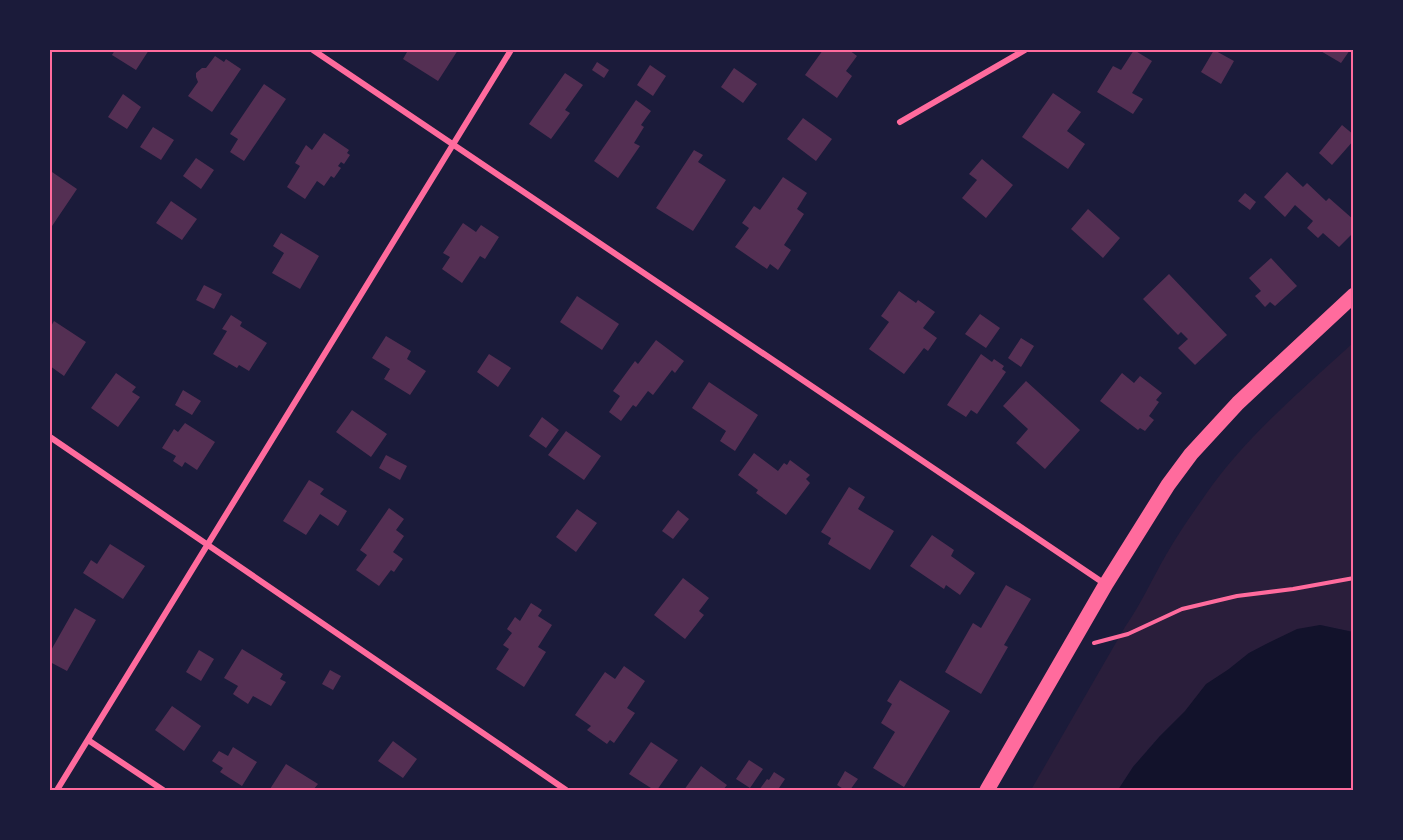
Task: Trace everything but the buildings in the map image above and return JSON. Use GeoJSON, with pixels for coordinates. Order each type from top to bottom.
{"type":"FeatureCollection","features":[{"type":"Feature","properties":{"kind":"main road"},"geometry":{"type":"LineString","coordinates":[[987,790],[1106,584],[1168,485],[1221,420],[1353,295]]}},
{"type":"Feature","properties":{"kind":"street"},"geometry":{"type":"LineString","coordinates":[[313,50],[1106,584]]}},
{"type":"Feature","properties":{"kind":"street"},"geometry":{"type":"LineString","coordinates":[[57,790],[511,50]]}},
{"type":"Feature","properties":{"kind":"street"},"geometry":{"type":"LineString","coordinates":[[900,122],[1025,50]]}},
{"type":"Feature","properties":{"kind":"street"},"geometry":{"type":"LineString","coordinates":[[50,437],[566,790]]}},
{"type":"Feature","properties":{"kind":"street"},"geometry":{"type":"LineString","coordinates":[[88,740],[163,790]]}},
{"type":"Feature","properties":{"kind":"path"},"geometry":{"type":"LineString","coordinates":[[1078,634],[1095,643],[1128,634],[1182,609],[1237,596],[1353,578]]}},
{"type":"Feature","properties":{"kind":"path"},"geometry":{"type":"LineString","coordinates":[[1089,653],[1101,634]]}},
{"type":"Feature","properties":{"kind":"shaded area"},"geometry":{"type":"Polygon","coordinates":[[[1353,343],[1353,632],[1320,625],[1281,638],[1249,653],[1229,669],[1160,736],[1133,767],[1118,790],[1031,790],[1171,547],[1206,494],[1257,433],[1353,343]]]}},
{"type":"Feature","properties":{"kind":"shaded area"},"geometry":{"type":"Polygon","coordinates":[[[1320,625],[1353,632],[1353,790],[1118,790],[1133,767],[1185,711],[1206,684],[1249,653],[1266,644],[1297,629],[1320,625]]]}}]}
